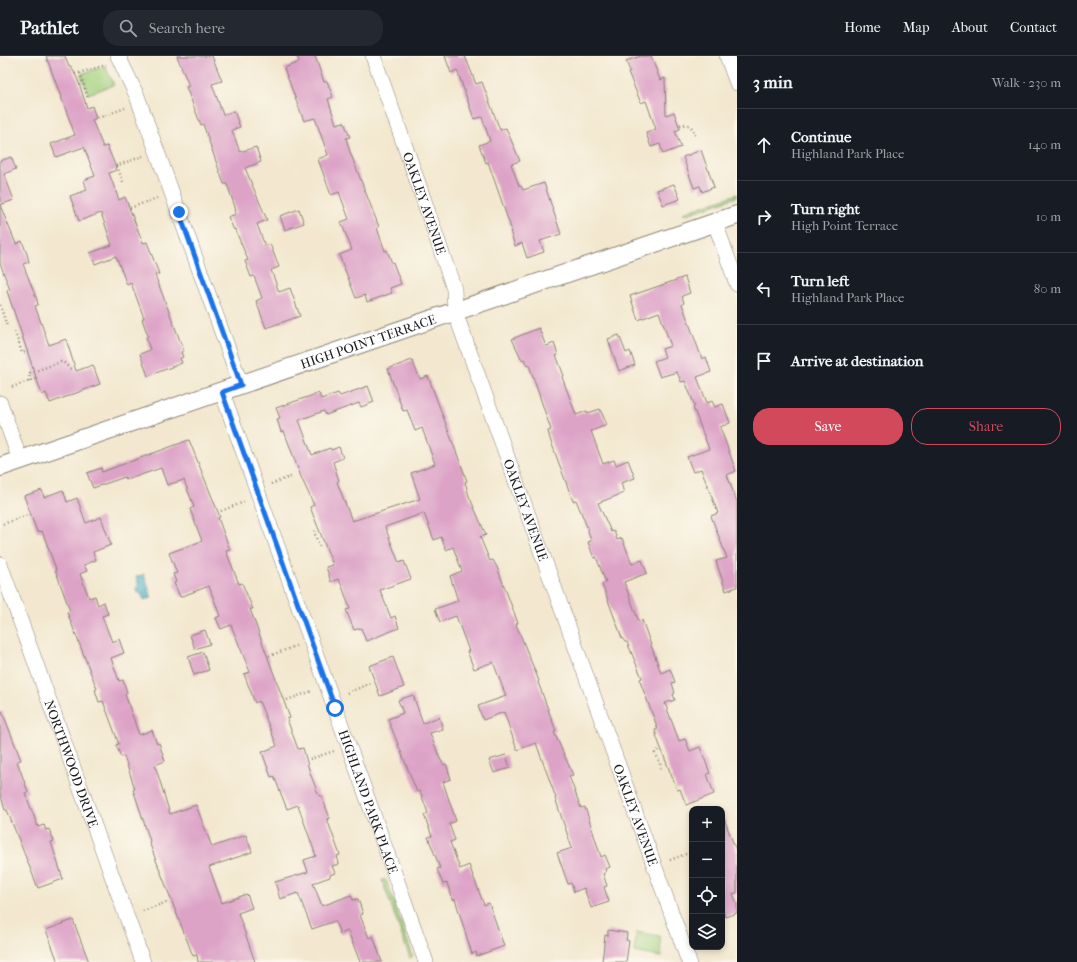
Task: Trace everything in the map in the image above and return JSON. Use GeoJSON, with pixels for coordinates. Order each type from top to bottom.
{"type":"FeatureCollection","features":[{"type":"Feature","properties":{"kind":"street","name":"OAKLEY AVENUE"},"geometry":{"type":"LineString","coordinates":[[373,56],[454,289],[455,312],[689,962]]}},
{"type":"Feature","properties":{"kind":"street"},"geometry":{"type":"LineString","coordinates":[[727,56],[737,83]]}},
{"type":"Feature","properties":{"kind":"street"},"geometry":{"type":"LineString","coordinates":[[112,60],[137,96],[241,385]]}},
{"type":"Feature","properties":{"kind":"street","name":"HIGH POINT TERRACE"},"geometry":{"type":"LineString","coordinates":[[0,467],[737,215]]}},
{"type":"Feature","properties":{"kind":"street"},"geometry":{"type":"LineString","coordinates":[[714,223],[737,284]]}},
{"type":"Feature","properties":{"kind":"street","name":"HIGHLAND PARK PLACE"},"geometry":{"type":"LineString","coordinates":[[222,392],[426,962]]}},
{"type":"Feature","properties":{"kind":"street"},"geometry":{"type":"LineString","coordinates":[[0,403],[20,460]]}},
{"type":"Feature","properties":{"kind":"street","name":"NORTHWOOD DRIVE"},"geometry":{"type":"LineString","coordinates":[[0,564],[143,962]]}},
{"type":"Feature","properties":{"kind":"path"},"geometry":{"type":"LineString","coordinates":[[76,74],[112,60]]}},
{"type":"Feature","properties":{"kind":"path"},"geometry":{"type":"LineString","coordinates":[[80,73],[88,98]]}},
{"type":"Feature","properties":{"kind":"path"},"geometry":{"type":"LineString","coordinates":[[98,118],[125,108]]}},
{"type":"Feature","properties":{"kind":"path"},"geometry":{"type":"LineString","coordinates":[[680,125],[691,125],[696,138]]}},
{"type":"Feature","properties":{"kind":"path"},"geometry":{"type":"LineString","coordinates":[[123,182],[116,166],[143,156]]}},
{"type":"Feature","properties":{"kind":"path"},"geometry":{"type":"LineString","coordinates":[[130,208],[157,198]]}},
{"type":"Feature","properties":{"kind":"path"},"geometry":{"type":"LineString","coordinates":[[4,303],[0,305],[7,326]]}},
{"type":"Feature","properties":{"kind":"path"},"geometry":{"type":"LineString","coordinates":[[15,332],[22,353],[28,351]]}},
{"type":"Feature","properties":{"kind":"path"},"geometry":{"type":"LineString","coordinates":[[29,381],[30,373],[61,362],[72,370]]}},
{"type":"Feature","properties":{"kind":"path"},"geometry":{"type":"LineString","coordinates":[[12,387],[37,378]]}},
{"type":"Feature","properties":{"kind":"path"},"geometry":{"type":"LineString","coordinates":[[271,484],[293,476]]}},
{"type":"Feature","properties":{"kind":"path"},"geometry":{"type":"LineString","coordinates":[[221,511],[244,502]]}},
{"type":"Feature","properties":{"kind":"path"},"geometry":{"type":"LineString","coordinates":[[3,524],[30,514]]}},
{"type":"Feature","properties":{"kind":"path"},"geometry":{"type":"LineString","coordinates":[[316,532],[314,532],[320,548]]}},
{"type":"Feature","properties":{"kind":"path"},"geometry":{"type":"LineString","coordinates":[[269,656],[296,646]]}},
{"type":"Feature","properties":{"kind":"path"},"geometry":{"type":"LineString","coordinates":[[347,693],[371,683]]}},
{"type":"Feature","properties":{"kind":"path"},"geometry":{"type":"LineString","coordinates":[[287,700],[312,691]]}},
{"type":"Feature","properties":{"kind":"path"},"geometry":{"type":"LineString","coordinates":[[658,750],[655,753],[660,763],[660,771]]}},
{"type":"Feature","properties":{"kind":"path"},"geometry":{"type":"LineString","coordinates":[[310,759],[334,751]]}},
{"type":"Feature","properties":{"kind":"path"},"geometry":{"type":"LineString","coordinates":[[670,860],[689,853]]}},
{"type":"Feature","properties":{"kind":"path"},"geometry":{"type":"LineString","coordinates":[[143,911],[167,902]]}},
{"type":"Feature","properties":{"kind":"green space"},"geometry":{"type":"Polygon","coordinates":[[[105,66],[114,85],[88,94],[81,74],[105,66]]]}},
{"type":"Feature","properties":{"kind":"green space"},"geometry":{"type":"Polygon","coordinates":[[[737,194],[737,197],[685,215],[683,213],[737,194]]]}},
{"type":"Feature","properties":{"kind":"green space"},"geometry":{"type":"Polygon","coordinates":[[[382,880],[386,880],[413,956],[410,958],[382,880]]]}},
{"type":"Feature","properties":{"kind":"green space"},"geometry":{"type":"Polygon","coordinates":[[[637,932],[660,936],[661,957],[634,952],[637,932]]]}},
{"type":"Feature","properties":{"kind":"water"},"geometry":{"type":"Polygon","coordinates":[[[144,574],[152,598],[144,600],[141,592],[138,593],[136,588],[139,586],[136,577],[144,574]]]}},
{"type":"Feature","properties":{"kind":"building"},"geometry":{"type":"Polygon","coordinates":[[[46,56],[65,56],[69,67],[71,66],[78,80],[87,108],[92,106],[96,118],[92,120],[103,147],[107,146],[115,165],[116,170],[109,173],[119,200],[125,197],[143,243],[147,242],[159,274],[155,275],[184,351],[181,352],[183,357],[180,358],[182,363],[148,376],[140,354],[150,350],[146,337],[148,336],[142,319],[144,318],[131,283],[127,285],[116,256],[95,264],[90,253],[112,245],[101,213],[79,221],[70,196],[87,190],[84,180],[95,176],[84,147],[56,157],[51,144],[75,135],[46,56]]]}},
{"type":"Feature","properties":{"kind":"building"},"geometry":{"type":"Polygon","coordinates":[[[177,56],[212,56],[222,81],[212,84],[223,115],[234,111],[240,127],[232,130],[240,152],[256,147],[261,162],[245,168],[267,220],[257,224],[265,246],[270,244],[279,267],[271,270],[279,292],[290,288],[300,316],[266,328],[256,301],[262,298],[254,276],[251,277],[245,261],[248,260],[235,229],[234,230],[228,217],[236,214],[235,207],[227,184],[224,184],[203,124],[201,125],[186,87],[189,86],[177,56]]]}},
{"type":"Feature","properties":{"kind":"building"},"geometry":{"type":"Polygon","coordinates":[[[297,56],[315,56],[324,82],[327,81],[333,97],[328,99],[336,124],[344,122],[350,137],[346,138],[350,152],[379,227],[377,228],[385,251],[387,250],[392,263],[393,262],[401,284],[390,288],[392,293],[367,302],[365,295],[356,298],[339,255],[352,250],[341,222],[349,219],[339,192],[331,195],[318,159],[328,155],[315,118],[304,121],[284,68],[299,62],[297,56]]]}},
{"type":"Feature","properties":{"kind":"building"},"geometry":{"type":"Polygon","coordinates":[[[445,56],[465,56],[476,84],[482,82],[500,130],[506,128],[520,161],[511,164],[519,186],[521,186],[523,190],[544,183],[561,234],[540,241],[544,252],[527,258],[522,243],[515,246],[510,231],[512,231],[488,162],[486,163],[479,145],[490,141],[482,117],[474,119],[457,70],[451,73],[445,56]]]}},
{"type":"Feature","properties":{"kind":"building"},"geometry":{"type":"Polygon","coordinates":[[[641,56],[651,56],[660,80],[665,78],[666,115],[674,112],[680,129],[675,131],[681,147],[663,154],[660,144],[651,147],[646,133],[656,129],[646,101],[641,103],[628,72],[630,71],[626,61],[641,56]]]}},
{"type":"Feature","properties":{"kind":"building"},"geometry":{"type":"Polygon","coordinates":[[[701,150],[714,187],[702,192],[700,186],[694,188],[683,157],[701,150]]]}},
{"type":"Feature","properties":{"kind":"building"},"geometry":{"type":"Polygon","coordinates":[[[11,157],[16,169],[4,174],[14,200],[0,205],[0,161],[11,157]]]}},
{"type":"Feature","properties":{"kind":"building"},"geometry":{"type":"Polygon","coordinates":[[[674,184],[680,199],[663,205],[657,190],[674,184]]]}},
{"type":"Feature","properties":{"kind":"building"},"geometry":{"type":"Polygon","coordinates":[[[0,205],[16,244],[22,241],[27,254],[29,262],[23,264],[37,300],[38,305],[35,306],[49,345],[66,339],[76,371],[93,365],[100,384],[50,403],[46,393],[42,395],[7,291],[10,290],[0,263],[0,205]]]}},
{"type":"Feature","properties":{"kind":"building"},"geometry":{"type":"Polygon","coordinates":[[[299,209],[304,223],[285,230],[280,216],[299,209]]]}},
{"type":"Feature","properties":{"kind":"building"},"geometry":{"type":"Polygon","coordinates":[[[685,277],[690,293],[682,296],[684,303],[682,304],[702,359],[706,357],[711,372],[697,377],[707,403],[712,401],[715,407],[723,404],[730,423],[720,427],[736,471],[727,475],[737,502],[737,587],[726,591],[716,561],[727,558],[711,516],[718,513],[701,469],[693,472],[687,457],[709,449],[685,381],[681,382],[677,372],[660,377],[654,361],[665,357],[662,349],[671,346],[659,312],[638,320],[630,296],[685,277]]]}},
{"type":"Feature","properties":{"kind":"building"},"geometry":{"type":"Polygon","coordinates":[[[539,328],[547,346],[554,343],[558,355],[556,355],[564,376],[562,377],[576,415],[587,411],[588,413],[600,409],[607,425],[591,431],[603,464],[614,460],[616,465],[628,460],[635,478],[621,483],[624,493],[598,503],[611,532],[614,531],[617,540],[622,538],[632,564],[642,560],[647,573],[624,582],[639,622],[642,620],[661,673],[670,669],[675,682],[672,683],[675,693],[673,694],[675,700],[665,703],[679,741],[685,739],[690,751],[700,747],[710,773],[707,774],[714,794],[686,805],[680,789],[677,790],[657,738],[655,730],[658,729],[641,684],[640,679],[642,678],[627,642],[625,642],[622,638],[602,584],[606,582],[588,542],[591,541],[587,527],[576,500],[573,501],[550,439],[548,431],[551,430],[529,365],[527,366],[524,359],[522,360],[512,339],[539,328]]]}},
{"type":"Feature","properties":{"kind":"building"},"geometry":{"type":"Polygon","coordinates":[[[619,335],[626,353],[630,351],[635,365],[619,371],[608,339],[619,335]]]}},
{"type":"Feature","properties":{"kind":"building"},"geometry":{"type":"Polygon","coordinates":[[[412,360],[420,379],[428,376],[467,481],[465,482],[469,496],[486,535],[480,537],[490,561],[493,560],[497,567],[518,623],[516,624],[539,681],[538,682],[556,731],[554,732],[573,775],[569,776],[581,808],[585,807],[601,857],[605,855],[610,867],[605,869],[606,872],[603,874],[607,886],[604,887],[609,902],[591,908],[584,888],[574,892],[571,883],[568,884],[557,853],[572,848],[536,743],[517,750],[504,712],[483,720],[478,706],[506,696],[493,662],[474,669],[456,616],[440,622],[435,609],[458,601],[450,576],[462,571],[453,547],[446,550],[441,537],[434,540],[424,513],[385,527],[399,563],[404,561],[411,579],[380,590],[391,618],[395,616],[399,628],[366,641],[361,628],[354,630],[346,610],[350,609],[338,579],[331,582],[326,567],[333,565],[310,507],[314,505],[301,477],[284,431],[281,432],[277,419],[280,418],[276,408],[319,393],[321,399],[338,393],[340,396],[368,386],[374,402],[361,407],[359,403],[326,415],[324,411],[299,420],[312,455],[330,448],[331,450],[339,447],[343,458],[333,462],[339,481],[337,482],[352,521],[420,499],[411,473],[435,464],[422,428],[415,431],[407,410],[403,411],[388,369],[412,360]]]}},
{"type":"Feature","properties":{"kind":"building"},"geometry":{"type":"Polygon","coordinates":[[[189,440],[220,517],[218,518],[230,550],[226,551],[239,584],[242,583],[253,609],[250,609],[290,718],[287,719],[298,749],[303,748],[310,773],[330,818],[327,819],[340,855],[337,856],[339,864],[332,866],[335,873],[330,875],[330,877],[313,883],[322,906],[351,895],[353,900],[358,899],[363,914],[360,915],[369,938],[373,936],[382,962],[360,962],[348,931],[340,934],[335,921],[312,929],[298,893],[280,899],[275,882],[308,872],[304,860],[316,856],[298,805],[287,809],[274,776],[271,777],[262,752],[277,746],[259,701],[255,703],[244,674],[250,672],[231,625],[221,629],[216,618],[220,616],[209,586],[180,597],[174,583],[176,582],[173,574],[177,573],[169,553],[202,541],[190,509],[194,507],[184,480],[167,485],[161,468],[126,480],[125,477],[93,488],[87,473],[101,468],[102,472],[189,440]]]}},
{"type":"Feature","properties":{"kind":"building"},"geometry":{"type":"Polygon","coordinates":[[[42,490],[44,497],[63,490],[67,502],[77,498],[86,523],[101,517],[111,545],[93,552],[96,560],[84,565],[87,571],[80,574],[89,598],[95,596],[98,605],[104,602],[108,614],[102,616],[112,642],[119,639],[124,653],[111,658],[119,681],[123,680],[127,693],[125,694],[139,735],[152,730],[157,744],[159,743],[165,761],[155,765],[170,814],[196,805],[212,847],[246,835],[252,852],[209,867],[222,903],[247,894],[252,908],[238,913],[255,962],[198,962],[197,955],[193,956],[149,842],[150,841],[133,790],[135,789],[124,756],[121,757],[116,745],[119,744],[103,701],[99,702],[95,690],[97,689],[67,612],[70,611],[56,569],[42,531],[37,532],[24,496],[42,490]]]}},
{"type":"Feature","properties":{"kind":"building"},"geometry":{"type":"Polygon","coordinates":[[[205,630],[210,644],[195,649],[190,635],[205,630]]]}},
{"type":"Feature","properties":{"kind":"building"},"geometry":{"type":"Polygon","coordinates":[[[203,652],[209,670],[194,675],[188,657],[203,652]]]}},
{"type":"Feature","properties":{"kind":"building"},"geometry":{"type":"Polygon","coordinates":[[[393,657],[404,687],[380,696],[369,666],[393,657]]]}},
{"type":"Feature","properties":{"kind":"building"},"geometry":{"type":"Polygon","coordinates":[[[413,695],[423,723],[439,717],[443,729],[430,733],[440,759],[444,765],[446,764],[451,779],[443,782],[456,821],[449,824],[455,840],[450,842],[460,869],[469,865],[484,905],[489,903],[504,946],[477,956],[476,952],[472,954],[455,899],[453,900],[447,883],[443,884],[437,869],[440,868],[428,837],[432,836],[424,815],[428,813],[420,791],[417,792],[388,719],[403,713],[398,700],[413,695]]]}},
{"type":"Feature","properties":{"kind":"building"},"geometry":{"type":"Polygon","coordinates":[[[2,711],[21,760],[17,761],[28,792],[25,793],[38,827],[44,825],[46,830],[49,829],[54,841],[51,842],[63,879],[38,888],[7,810],[5,810],[0,793],[0,712],[2,711]]]}},
{"type":"Feature","properties":{"kind":"building"},"geometry":{"type":"Polygon","coordinates":[[[506,755],[510,768],[494,773],[489,760],[506,755]]]}},
{"type":"Feature","properties":{"kind":"building"},"geometry":{"type":"Polygon","coordinates":[[[725,821],[737,853],[737,893],[733,894],[737,904],[737,913],[725,917],[725,821]]]}},
{"type":"Feature","properties":{"kind":"building"},"geometry":{"type":"Polygon","coordinates":[[[73,920],[89,962],[58,962],[46,930],[73,920]]]}},
{"type":"Feature","properties":{"kind":"building"},"geometry":{"type":"Polygon","coordinates":[[[608,930],[627,933],[626,940],[629,941],[626,962],[602,962],[605,935],[608,936],[608,930]]]}},
{"type":"Feature","properties":{"kind":"route"},"geometry":{"type":"LineString","coordinates":[[179,212],[241,385],[222,392],[335,708]]}}]}
